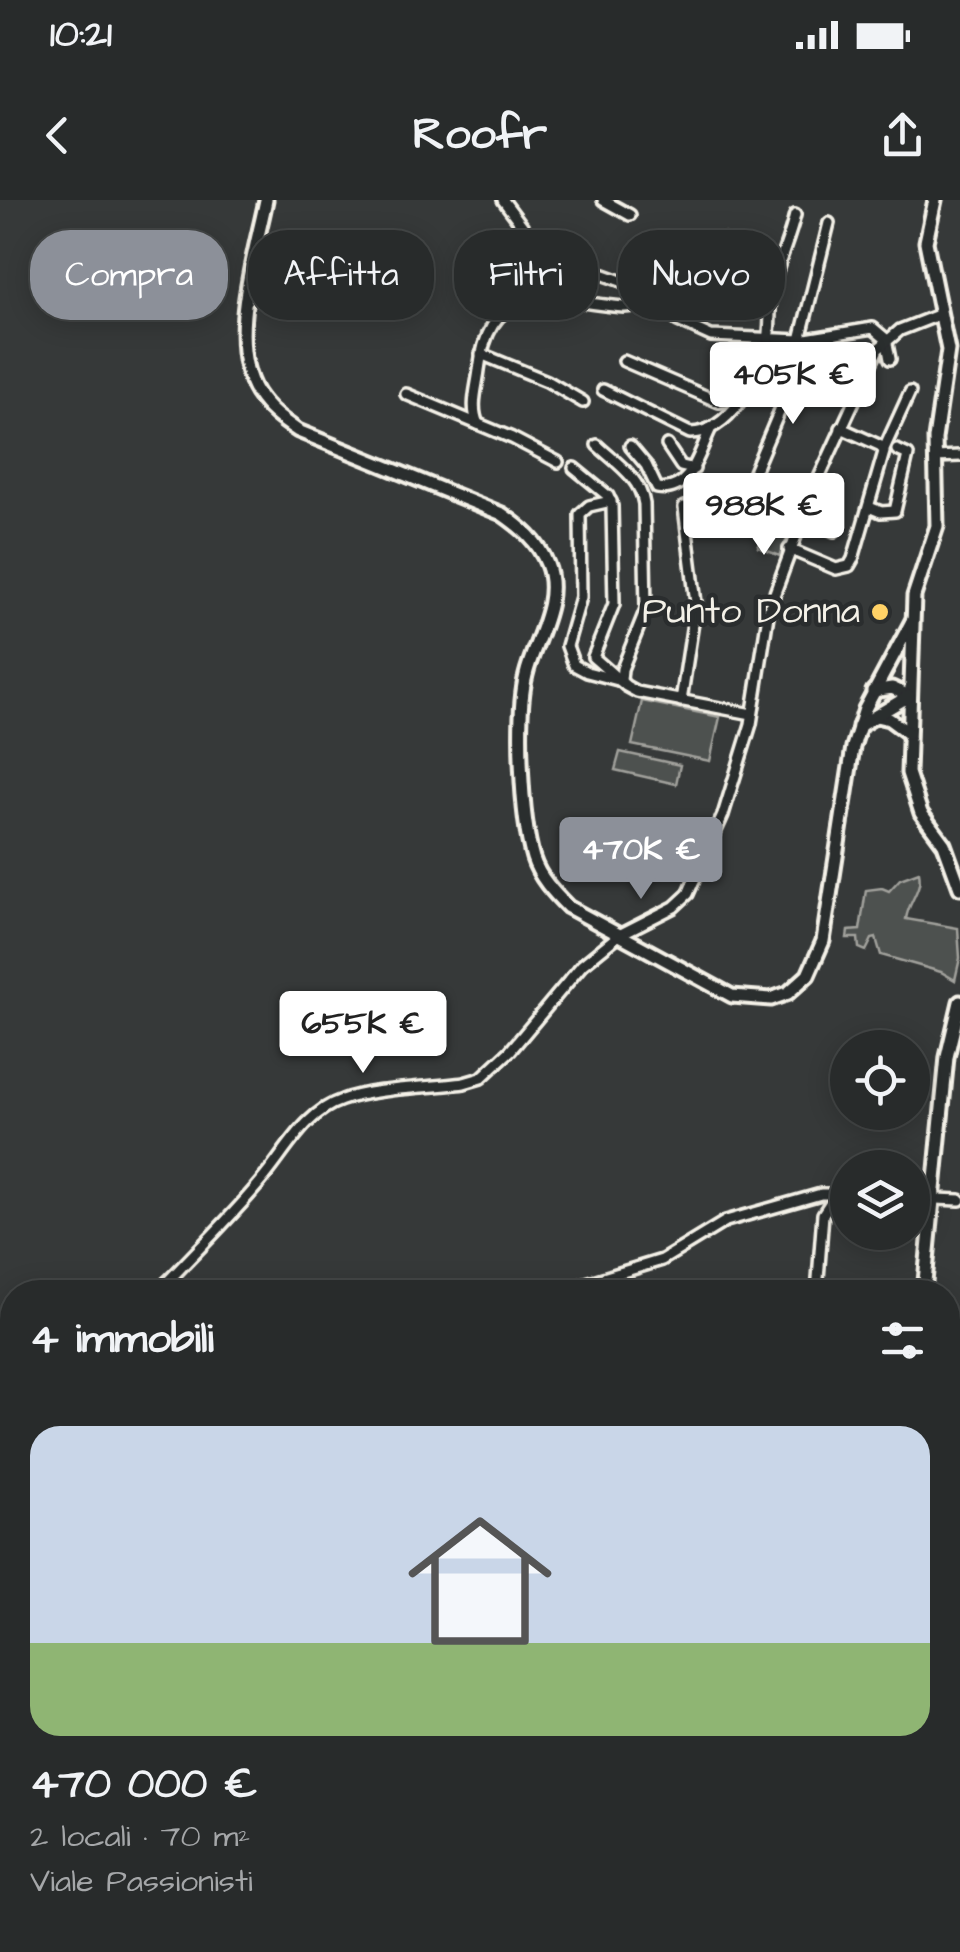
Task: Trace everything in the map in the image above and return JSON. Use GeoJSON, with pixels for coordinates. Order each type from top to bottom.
{"type":"FeatureCollection","features":[{"type":"Feature","properties":{"kind":"main road"},"geometry":{"type":"LineString","coordinates":[[266,200],[243,327],[245,362],[256,391],[274,414],[298,430],[502,514],[531,536],[549,567],[548,611],[526,672],[522,704],[526,818],[533,860],[550,890],[568,907],[732,996],[771,999],[788,993],[808,975],[823,941],[845,783],[860,726],[912,621]]}},
{"type":"Feature","properties":{"kind":"main road"},"geometry":{"type":"LineString","coordinates":[[935,200],[926,242],[940,314],[954,351],[940,398],[935,457],[937,526],[914,596],[908,733],[912,790],[921,812],[949,854],[960,888]]}},
{"type":"Feature","properties":{"kind":"main road"},"geometry":{"type":"LineString","coordinates":[[874,692],[892,688],[909,696]]}},
{"type":"Feature","properties":{"kind":"main road"},"geometry":{"type":"LineString","coordinates":[[860,726],[909,696]]}},
{"type":"Feature","properties":{"kind":"main road"},"geometry":{"type":"LineString","coordinates":[[876,716],[889,719],[908,733]]}},
{"type":"Feature","properties":{"kind":"main road"},"geometry":{"type":"LineString","coordinates":[[925,1280],[946,1057],[960,1002]]}},
{"type":"Feature","properties":{"kind":"street"},"geometry":{"type":"LineString","coordinates":[[503,200],[532,239],[554,256],[618,279]]}},
{"type":"Feature","properties":{"kind":"street"},"geometry":{"type":"LineString","coordinates":[[603,200],[630,215]]}},
{"type":"Feature","properties":{"kind":"street"},"geometry":{"type":"LineString","coordinates":[[603,390],[678,430],[696,434],[739,404],[768,340],[772,288],[794,215]]}},
{"type":"Feature","properties":{"kind":"street"},"geometry":{"type":"LineString","coordinates":[[829,223],[800,340],[799,365],[751,479],[757,493],[834,531]]}},
{"type":"Feature","properties":{"kind":"street"},"geometry":{"type":"LineString","coordinates":[[478,424],[474,404],[480,354],[487,331],[506,310],[516,303],[536,300],[618,307]]}},
{"type":"Feature","properties":{"kind":"street"},"geometry":{"type":"LineString","coordinates":[[169,1280],[262,1180],[292,1139],[315,1116],[334,1103],[353,1097],[464,1084],[481,1078],[510,1050],[566,981],[619,935],[674,907],[688,894],[722,815],[752,714],[769,608],[803,515],[864,377],[886,339],[940,314]]}},
{"type":"Feature","properties":{"kind":"street"},"geometry":{"type":"LineString","coordinates":[[678,320],[711,336],[768,340],[800,340],[868,327],[880,331],[886,339],[890,359]]}},
{"type":"Feature","properties":{"kind":"street"},"geometry":{"type":"LineString","coordinates":[[480,354],[547,381],[584,402]]}},
{"type":"Feature","properties":{"kind":"street"},"geometry":{"type":"LineString","coordinates":[[624,360],[720,402],[750,382]]}},
{"type":"Feature","properties":{"kind":"street"},"geometry":{"type":"LineString","coordinates":[[789,549],[843,569],[854,559],[884,449],[910,392]]}},
{"type":"Feature","properties":{"kind":"street"},"geometry":{"type":"LineString","coordinates":[[406,394],[558,462]]}},
{"type":"Feature","properties":{"kind":"street"},"geometry":{"type":"LineString","coordinates":[[454,414],[474,404]]}},
{"type":"Feature","properties":{"kind":"street"},"geometry":{"type":"LineString","coordinates":[[630,446],[660,489],[681,481],[694,469],[712,426]]}},
{"type":"Feature","properties":{"kind":"street"},"geometry":{"type":"LineString","coordinates":[[842,428],[884,449]]}},
{"type":"Feature","properties":{"kind":"street"},"geometry":{"type":"LineString","coordinates":[[596,445],[636,480],[644,504],[646,609],[621,680]]}},
{"type":"Feature","properties":{"kind":"street"},"geometry":{"type":"LineString","coordinates":[[667,445],[680,466],[694,469]]}},
{"type":"Feature","properties":{"kind":"street"},"geometry":{"type":"LineString","coordinates":[[869,508],[895,512],[908,454],[896,450]]}},
{"type":"Feature","properties":{"kind":"street"},"geometry":{"type":"LineString","coordinates":[[935,457],[960,456]]}},
{"type":"Feature","properties":{"kind":"street"},"geometry":{"type":"LineString","coordinates":[[574,468],[611,501],[614,604],[593,657],[637,692],[752,714]]}},
{"type":"Feature","properties":{"kind":"street"},"geometry":{"type":"LineString","coordinates":[[611,501],[589,506],[580,514],[582,597],[567,646],[574,665],[621,680]]}},
{"type":"Feature","properties":{"kind":"street"},"geometry":{"type":"LineString","coordinates":[[681,701],[696,606],[684,506]]}},
{"type":"Feature","properties":{"kind":"street"},"geometry":{"type":"LineString","coordinates":[[596,1280],[662,1260],[726,1221],[830,1194]]}},
{"type":"Feature","properties":{"kind":"street"},"geometry":{"type":"LineString","coordinates":[[930,1199],[960,1200]]}},
{"type":"Feature","properties":{"kind":"street"},"geometry":{"type":"LineString","coordinates":[[818,1280],[823,1214],[830,1203]]}},
{"type":"Feature","properties":{"kind":"shaded area"},"geometry":{"type":"Polygon","coordinates":[[[769,522],[790,531],[780,556],[758,547],[769,522]]]}},
{"type":"Feature","properties":{"kind":"shaded area"},"geometry":{"type":"Polygon","coordinates":[[[642,701],[720,717],[710,761],[632,745],[642,701]]]}},
{"type":"Feature","properties":{"kind":"shaded area"},"geometry":{"type":"Polygon","coordinates":[[[620,752],[680,765],[676,784],[615,770],[620,752]]]}},
{"type":"Feature","properties":{"kind":"shaded area"},"geometry":{"type":"Polygon","coordinates":[[[919,872],[919,884],[906,919],[958,928],[960,958],[955,980],[941,972],[881,955],[876,938],[866,951],[859,948],[858,938],[847,938],[848,931],[860,930],[866,890],[889,891],[900,879],[919,872]]]}},
{"type":"Feature","properties":{"kind":"place","name":"Punto Donna"},"geometry":{"type":"Point","coordinates":[880,612]}}]}
